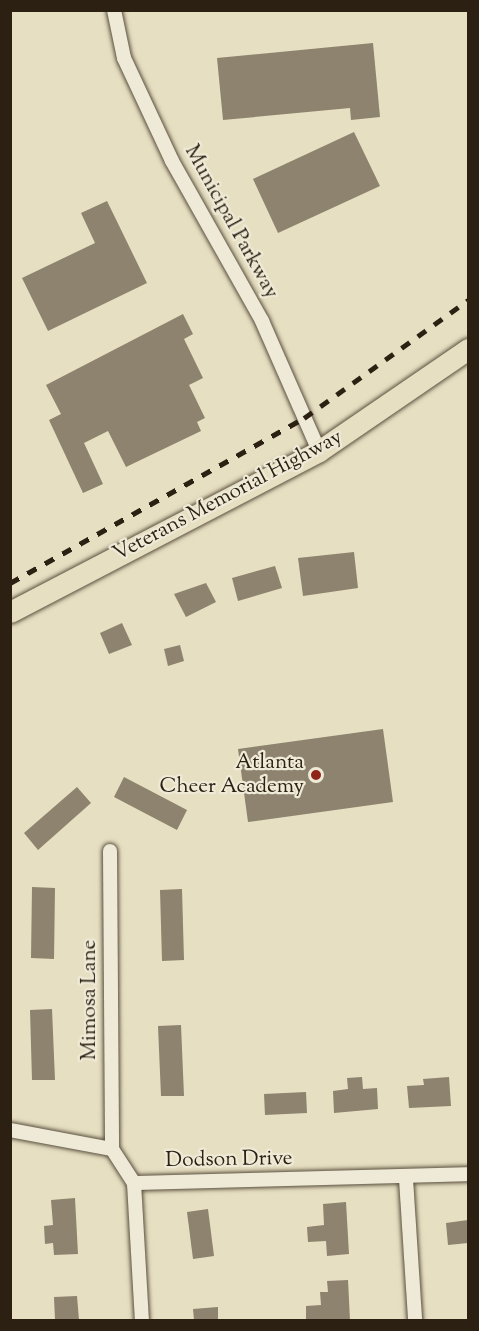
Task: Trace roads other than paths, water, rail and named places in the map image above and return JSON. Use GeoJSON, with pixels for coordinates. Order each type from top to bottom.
{"type":"FeatureCollection","features":[{"type":"Feature","properties":{"kind":"main road","name":"Veterans Memorial Highway"},"geometry":{"type":"LineString","coordinates":[[10,612],[319,451],[468,349]]}},
{"type":"Feature","properties":{"kind":"street","name":"Municipal Parkway"},"geometry":{"type":"LineString","coordinates":[[114,10],[124,58],[172,161],[262,321],[319,451]]}},
{"type":"Feature","properties":{"kind":"street","name":"Mimosa Lane"},"geometry":{"type":"LineString","coordinates":[[110,851],[112,1149]]}},
{"type":"Feature","properties":{"kind":"street"},"geometry":{"type":"LineString","coordinates":[[10,1130],[112,1149],[134,1183],[142,1320]]}},
{"type":"Feature","properties":{"kind":"street","name":"Dodson Drive"},"geometry":{"type":"LineString","coordinates":[[134,1183],[406,1179],[468,1174]]}},
{"type":"Feature","properties":{"kind":"street"},"geometry":{"type":"LineString","coordinates":[[406,1179],[415,1320]]}},
{"type":"Feature","properties":{"kind":"railway"},"geometry":{"type":"LineString","coordinates":[[10,583],[304,418],[468,300]]}},
{"type":"Feature","properties":{"kind":"place","name":"Atlanta Cheer Academy"},"geometry":{"type":"Point","coordinates":[316,775]}}]}
